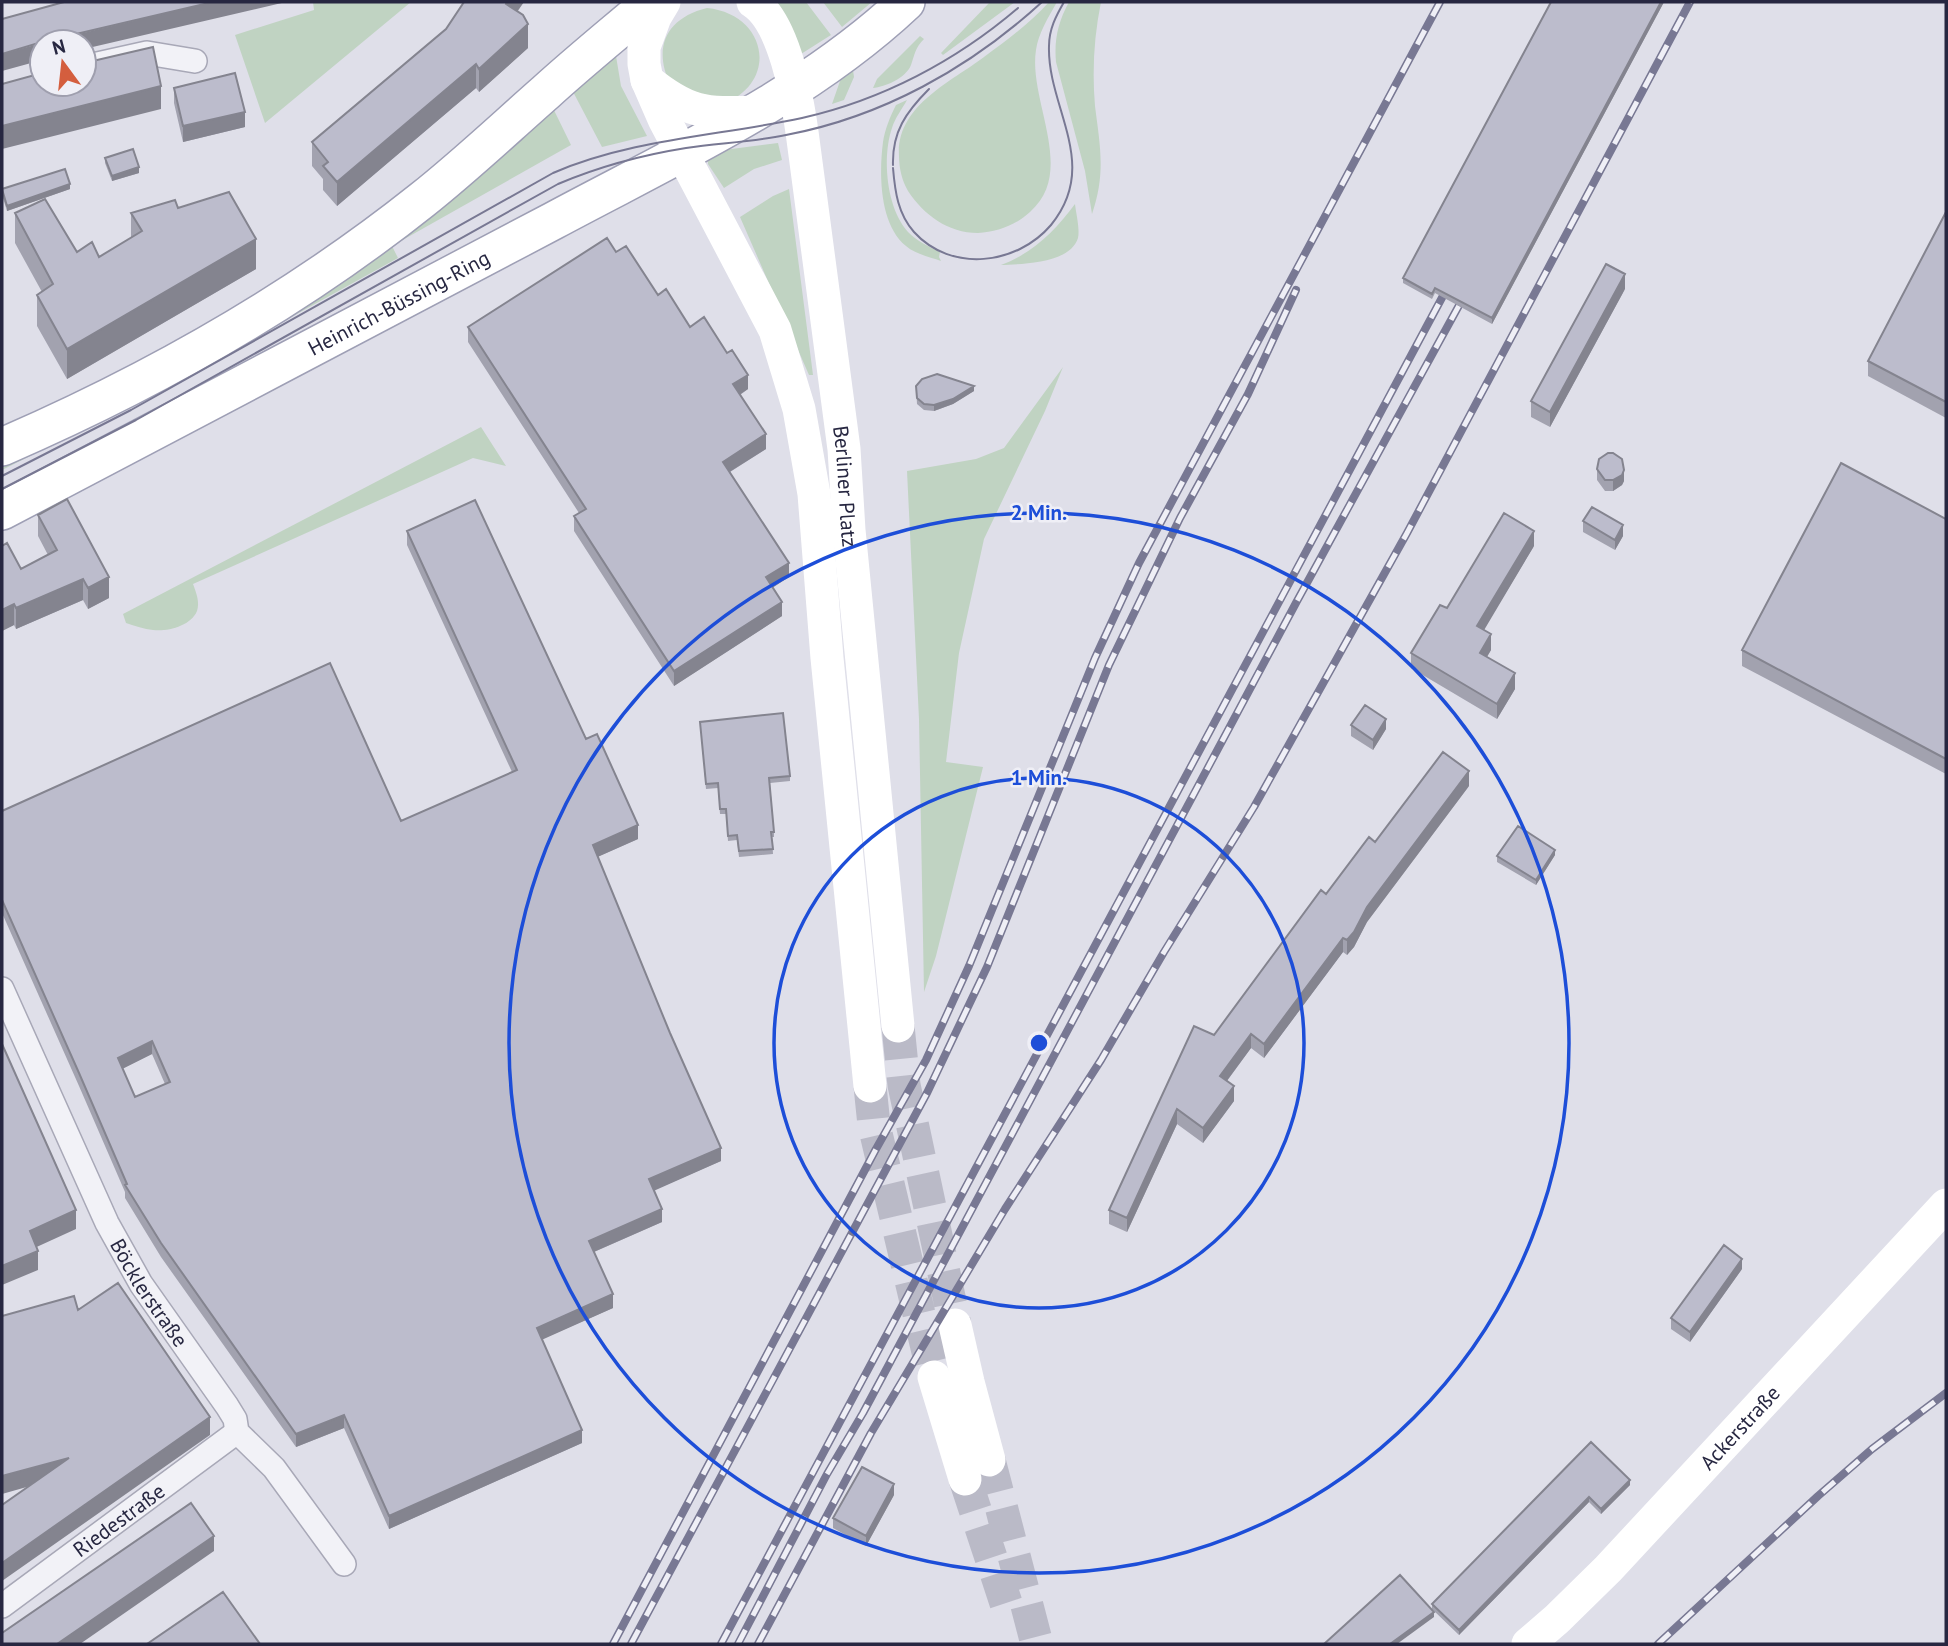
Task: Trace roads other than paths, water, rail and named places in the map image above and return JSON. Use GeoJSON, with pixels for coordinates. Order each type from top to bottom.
{"type":"FeatureCollection","features":[{"type":"Feature","properties":{"kind":"main road"},"geometry":{"type":"LineString","coordinates":[[2,447],[119,394],[174,365],[302,287],[422,200],[651,2]]}},
{"type":"Feature","properties":{"kind":"main road","name":"Berliner Platz"},"geometry":{"type":"LineString","coordinates":[[664,2],[644,47],[647,80],[653,98],[775,330],[799,409],[814,494],[827,658],[870,1086]]}},
{"type":"Feature","properties":{"kind":"main road","name":"Berliner Platz"},"geometry":{"type":"LineString","coordinates":[[753,2],[776,29],[794,88],[802,132],[844,449],[849,530],[898,1026]]}},
{"type":"Feature","properties":{"kind":"main road"},"geometry":{"type":"LineString","coordinates":[[794,88],[906,2]]}},
{"type":"Feature","properties":{"kind":"main road"},"geometry":{"type":"LineString","coordinates":[[647,80],[687,108],[703,112],[755,112]]}},
{"type":"Feature","properties":{"kind":"main road","name":"Heinrich-Büssing-Ring"},"geometry":{"type":"LineString","coordinates":[[2,511],[442,281],[755,112],[794,88]]}},
{"type":"Feature","properties":{"kind":"main road","name":"Ackerstraße"},"geometry":{"type":"LineString","coordinates":[[1528,1644],[1608,1569],[1946,1205]]}},
{"type":"Feature","properties":{"kind":"main road"},"geometry":{"type":"LineString","coordinates":[[934,1377],[977,1469],[968,1382],[955,1325]]}},
{"type":"Feature","properties":{"kind":"street"},"geometry":{"type":"LineString","coordinates":[[98,64],[147,53],[194,61]]}},
{"type":"Feature","properties":{"kind":"street","name":"Böcklerstraße"},"geometry":{"type":"LineString","coordinates":[[2,989],[107,1223],[141,1284],[227,1406],[235,1419],[237,1432],[274,1468],[344,1564]]}},
{"type":"Feature","properties":{"kind":"street","name":"Riedestraße"},"geometry":{"type":"LineString","coordinates":[[2,1606],[237,1432]]}},
{"type":"Feature","properties":{"kind":"tunnel"},"geometry":{"type":"LineString","coordinates":[[898,1026],[904,1085],[955,1325]]}},
{"type":"Feature","properties":{"kind":"tunnel"},"geometry":{"type":"LineString","coordinates":[[870,1086],[874,1125],[934,1377]]}},
{"type":"Feature","properties":{"kind":"tunnel"},"geometry":{"type":"LineString","coordinates":[[989,1460],[1037,1644]]}},
{"type":"Feature","properties":{"kind":"tunnel"},"geometry":{"type":"LineString","coordinates":[[965,1479],[1006,1603]]}},
{"type":"Feature","properties":{"kind":"tram line"},"geometry":{"type":"LineString","coordinates":[[2,489],[136,420],[558,184],[604,167],[653,154],[774,137],[822,127],[856,116],[890,102],[955,68],[985,48],[1042,2]]}},
{"type":"Feature","properties":{"kind":"tram line"},"geometry":{"type":"LineString","coordinates":[[893,168],[898,202],[904,218],[914,232],[929,245],[946,254],[984,259],[1002,256],[1020,249],[1051,225],[1065,202],[1072,180],[1072,158],[1051,69],[1049,46],[1052,28],[1064,2]]}},
{"type":"Feature","properties":{"kind":"tram line"},"geometry":{"type":"LineString","coordinates":[[2,476],[131,410],[553,173],[644,145],[802,118],[861,101],[944,61],[1018,8]]}},
{"type":"Feature","properties":{"kind":"tram line"},"geometry":{"type":"LineString","coordinates":[[893,165],[895,142],[902,123],[929,89]]}},
{"type":"Feature","properties":{"kind":"railway"},"geometry":{"type":"LineString","coordinates":[[613,1644],[926,1060],[969,966],[1095,658],[1139,563],[1440,2]]}},
{"type":"Feature","properties":{"kind":"railway"},"geometry":{"type":"LineString","coordinates":[[758,1644],[871,1433],[1005,1209],[1101,1060],[1254,807],[1407,533],[1690,2]]}},
{"type":"Feature","properties":{"kind":"railway"},"geometry":{"type":"LineString","coordinates":[[721,1644],[1452,279]]}},
{"type":"Feature","properties":{"kind":"railway"},"geometry":{"type":"LineString","coordinates":[[738,1644],[1297,601],[1468,289]]}},
{"type":"Feature","properties":{"kind":"railway"},"geometry":{"type":"LineString","coordinates":[[631,1644],[927,1093],[987,967],[1109,665],[1180,518],[1248,394],[1296,290]]}},
{"type":"Feature","properties":{"kind":"railway"},"geometry":{"type":"LineString","coordinates":[[1658,1644],[1818,1496],[1872,1449],[1946,1393]]}}]}
